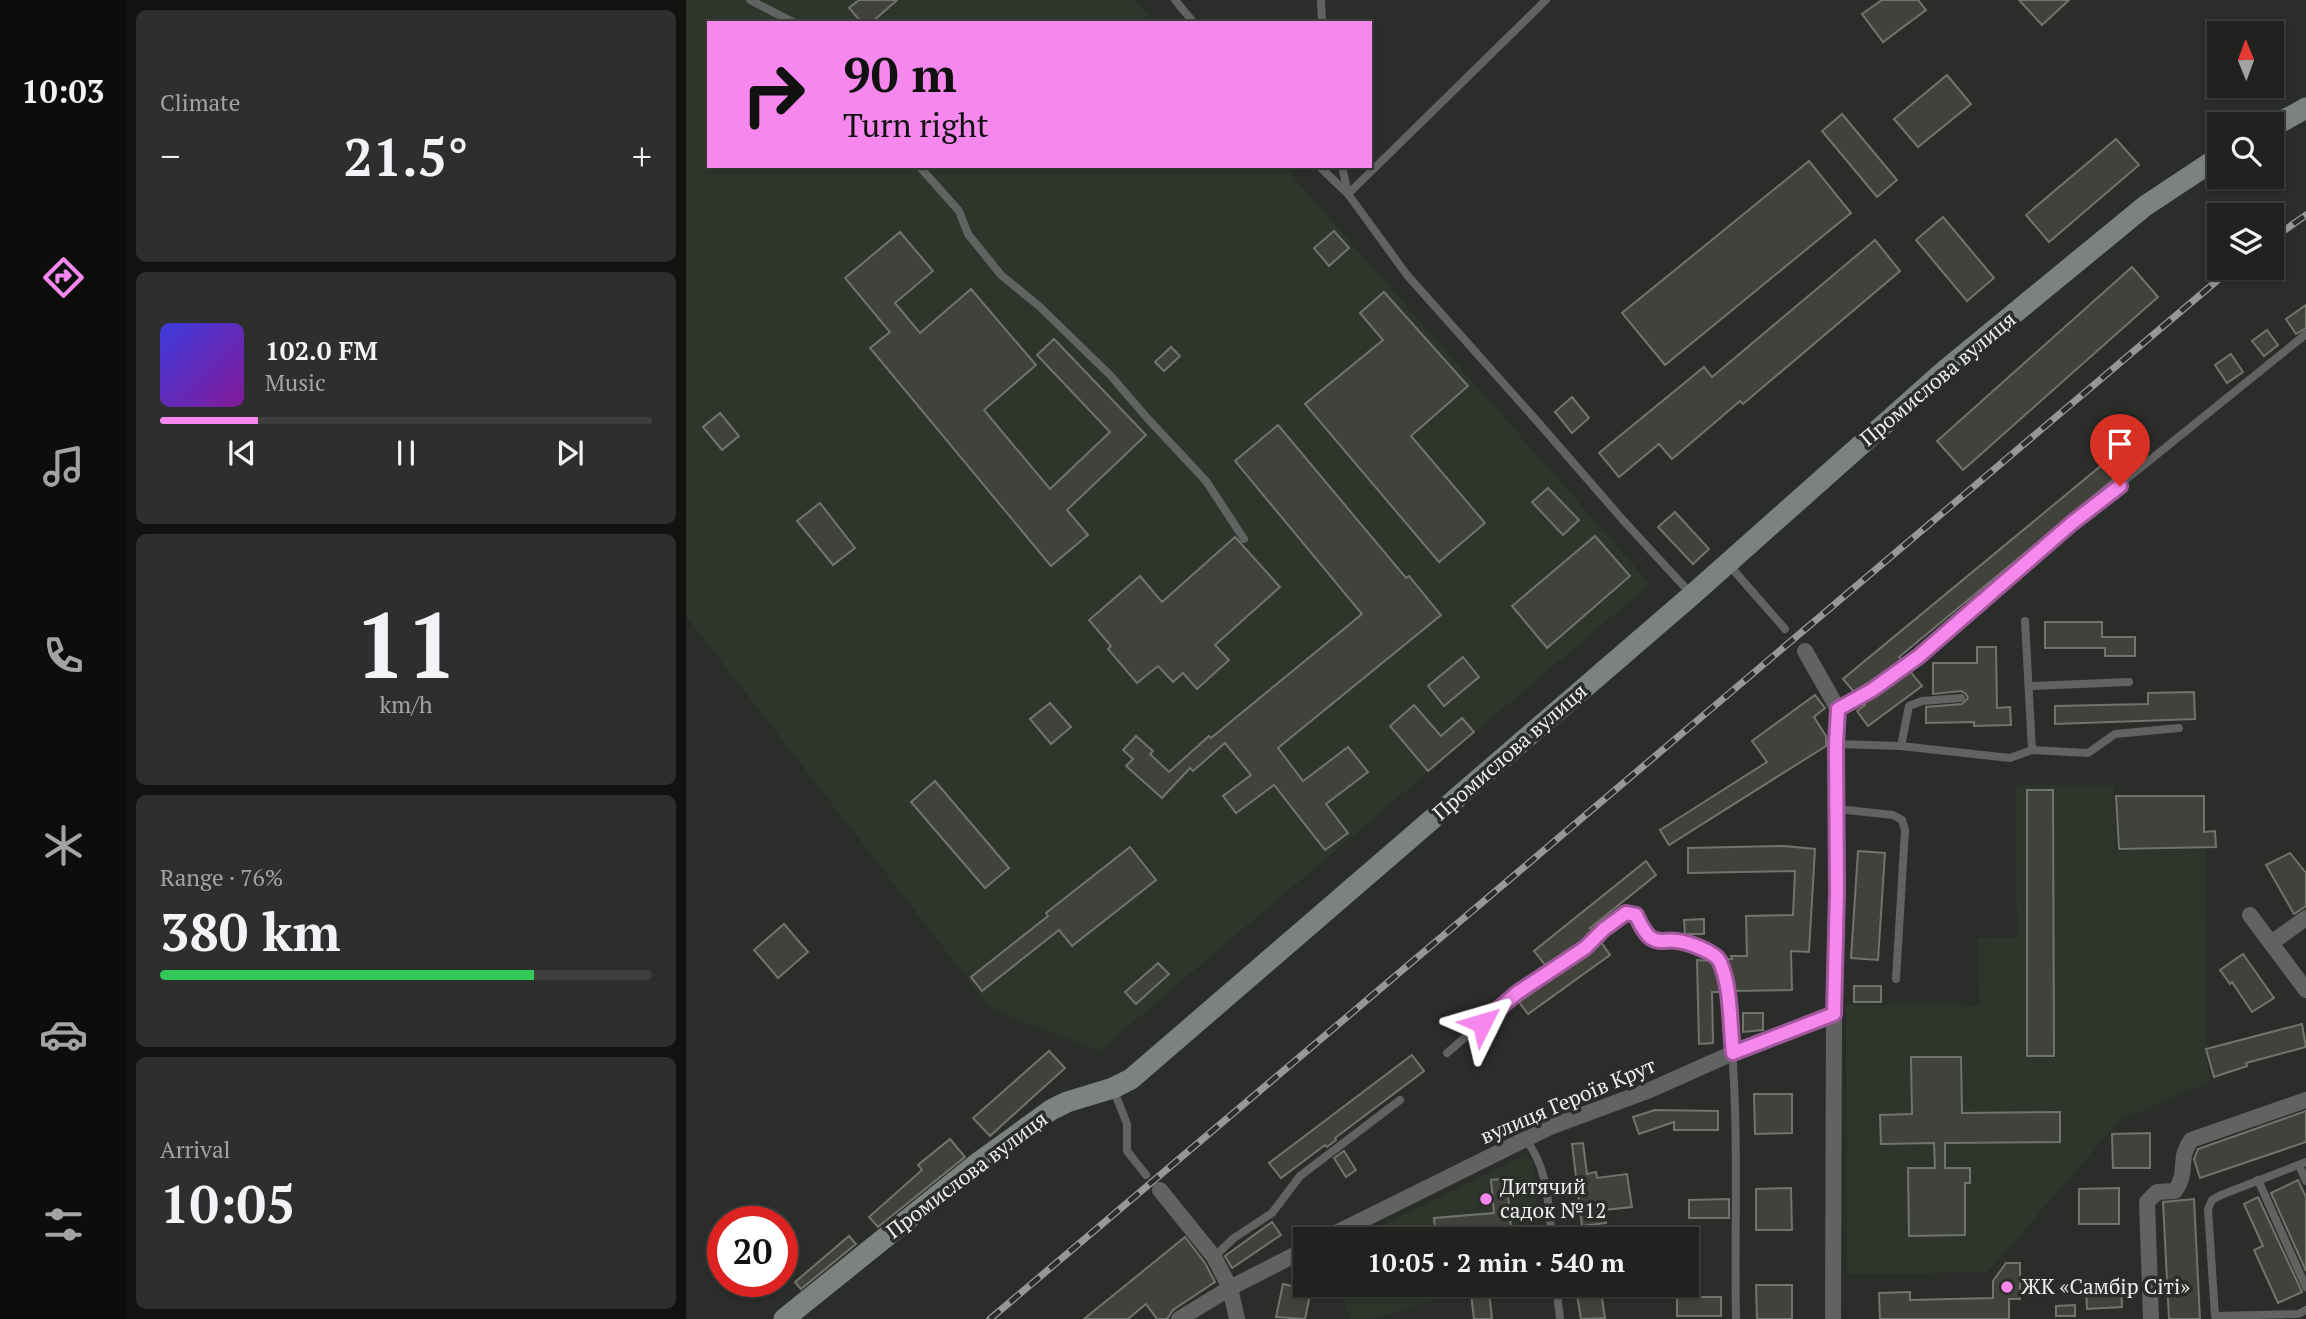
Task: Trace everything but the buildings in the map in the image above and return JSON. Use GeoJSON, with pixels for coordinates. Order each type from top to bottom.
{"type":"FeatureCollection","features":[{"type":"Feature","properties":{"kind":"street"},"geometry":{"type":"LineString","coordinates":[[2284,120],[2306,108]]}},
{"type":"Feature","properties":{"kind":"street","name":"Промислова вулиця"},"geometry":{"type":"LineString","coordinates":[[785,1319],[979,1162],[1051,1110],[1131,1079],[1692,595],[1944,371],[2145,206],[2207,165]]}},
{"type":"Feature","properties":{"kind":"street"},"geometry":{"type":"LineString","coordinates":[[1805,651],[1838,709],[1833,1319]]}},
{"type":"Feature","properties":{"kind":"street"},"geometry":{"type":"LineString","coordinates":[[2250,915],[2306,990]]}},
{"type":"Feature","properties":{"kind":"street"},"geometry":{"type":"LineString","coordinates":[[2271,943],[2306,918]]}},
{"type":"Feature","properties":{"kind":"street","name":"вулиця Героїв Крут"},"geometry":{"type":"LineString","coordinates":[[1348,1227],[1525,1139],[1834,1014]]}},
{"type":"Feature","properties":{"kind":"street"},"geometry":{"type":"LineString","coordinates":[[2151,1319],[2147,1202],[2157,1192],[2175,1191],[2182,1180],[2183,1151],[2191,1140],[2306,1100]]}},
{"type":"Feature","properties":{"kind":"street"},"geometry":{"type":"LineString","coordinates":[[1160,1189],[1214,1257],[1230,1288],[1237,1319]]}},
{"type":"Feature","properties":{"kind":"street"},"geometry":{"type":"LineString","coordinates":[[1178,1319],[1293,1256]]}},
{"type":"Feature","properties":{"kind":"lane"},"geometry":{"type":"LineString","coordinates":[[750,0],[791,21]]}},
{"type":"Feature","properties":{"kind":"lane"},"geometry":{"type":"LineString","coordinates":[[1175,0],[1192,21]]}},
{"type":"Feature","properties":{"kind":"lane"},"geometry":{"type":"LineString","coordinates":[[1321,0],[1322,21]]}},
{"type":"Feature","properties":{"kind":"lane"},"geometry":{"type":"LineString","coordinates":[[1348,194],[1546,0]]}},
{"type":"Feature","properties":{"kind":"lane"},"geometry":{"type":"LineString","coordinates":[[921,168],[960,211],[968,234],[1001,275],[1039,306],[1111,376],[1206,481],[1244,539]]}},
{"type":"Feature","properties":{"kind":"lane"},"geometry":{"type":"LineString","coordinates":[[1321,168],[1348,194],[1407,275],[1692,595]]}},
{"type":"Feature","properties":{"kind":"lane"},"geometry":{"type":"LineString","coordinates":[[1342,168],[1348,194]]}},
{"type":"Feature","properties":{"kind":"lane"},"geometry":{"type":"LineString","coordinates":[[1838,709],[1872,690],[1918,657],[2072,523],[2306,334]]}},
{"type":"Feature","properties":{"kind":"lane"},"geometry":{"type":"LineString","coordinates":[[1727,563],[1785,629]]}},
{"type":"Feature","properties":{"kind":"lane"},"geometry":{"type":"LineString","coordinates":[[2025,621],[2032,750]]}},
{"type":"Feature","properties":{"kind":"lane"},"geometry":{"type":"LineString","coordinates":[[2029,686],[2129,682]]}},
{"type":"Feature","properties":{"kind":"lane"},"geometry":{"type":"LineString","coordinates":[[1901,747],[1909,706],[1922,701],[1961,698]]}},
{"type":"Feature","properties":{"kind":"lane"},"geometry":{"type":"LineString","coordinates":[[1836,744],[1901,747],[2010,758],[2032,750],[2088,753],[2115,734],[2179,728]]}},
{"type":"Feature","properties":{"kind":"lane"},"geometry":{"type":"LineString","coordinates":[[1837,808],[1894,815],[1902,820],[1905,830],[1896,979]]}},
{"type":"Feature","properties":{"kind":"lane"},"geometry":{"type":"LineString","coordinates":[[1447,1053],[1517,993],[1585,948],[1604,929],[1626,913],[1636,915],[1647,935],[1654,940],[1678,941],[1714,955],[1719,960],[1725,979],[1733,1053],[1737,1140],[1736,1319]]}},
{"type":"Feature","properties":{"kind":"lane"},"geometry":{"type":"LineString","coordinates":[[1113,1088],[1127,1124],[1127,1150],[1146,1175]]}},
{"type":"Feature","properties":{"kind":"lane"},"geometry":{"type":"LineString","coordinates":[[1214,1257],[1234,1238],[1272,1213],[1300,1176],[1400,1100]]}},
{"type":"Feature","properties":{"kind":"lane"},"geometry":{"type":"LineString","coordinates":[[1525,1139],[1538,1155],[1542,1168],[1550,1227]]}},
{"type":"Feature","properties":{"kind":"lane"},"geometry":{"type":"LineString","coordinates":[[2306,1181],[2302,1163],[2212,1200],[2208,1209],[2215,1316],[2298,1314],[2306,1310]]}},
{"type":"Feature","properties":{"kind":"lane"},"geometry":{"type":"LineString","coordinates":[[2258,1180],[2306,1286]]}},
{"type":"Feature","properties":{"kind":"lane"},"geometry":{"type":"LineString","coordinates":[[1557,1297],[1560,1319]]}},
{"type":"Feature","properties":{"kind":"shaded area"},"geometry":{"type":"Polygon","coordinates":[[[686,0],[1134,0],[1153,21],[707,21],[707,168],[1286,168],[1650,584],[1099,1051],[991,1009],[686,616],[686,0]]]}},
{"type":"Feature","properties":{"kind":"shaded area"},"geometry":{"type":"Polygon","coordinates":[[[2015,785],[2114,785],[2116,851],[2206,849],[2207,1065],[2211,1081],[2120,1120],[1988,1272],[1847,1275],[1846,1004],[1979,1005],[1978,938],[2017,937],[2015,785]]]}},
{"type":"Feature","properties":{"kind":"shaded area","name":"Дитячий садок №12"},"geometry":{"type":"Polygon","coordinates":[[[1523,1156],[1532,1159],[1539,1227],[1379,1227],[1523,1156]]]}},
{"type":"Feature","properties":{"kind":"shaded area"},"geometry":{"type":"Polygon","coordinates":[[[1342,1297],[1443,1297],[1373,1319],[1350,1319],[1342,1297]]]}},
{"type":"Feature","properties":{"kind":"railway"},"geometry":{"type":"LineString","coordinates":[[2284,231],[2306,215]]}},
{"type":"Feature","properties":{"kind":"railway"},"geometry":{"type":"LineString","coordinates":[[990,1319],[2218,280]]}},
{"type":"Feature","properties":{"kind":"place","name":"Дитячий садок №12"},"geometry":{"type":"Point","coordinates":[1486,1199]}},
{"type":"Feature","properties":{"kind":"place","name":"ЖК «Самбір Сіті»"},"geometry":{"type":"Point","coordinates":[2007,1287]}},
{"type":"Feature","properties":{"kind":"route"},"geometry":{"type":"LineString","coordinates":[[1482,1023],[1517,993],[1585,948],[1619,916],[1626,913],[1636,915],[1647,935],[1654,940],[1678,941],[1699,948],[1719,960],[1725,979],[1733,1053],[1834,1014],[1838,709],[1872,690],[1918,657],[1956,621],[2120,486]]}}]}
